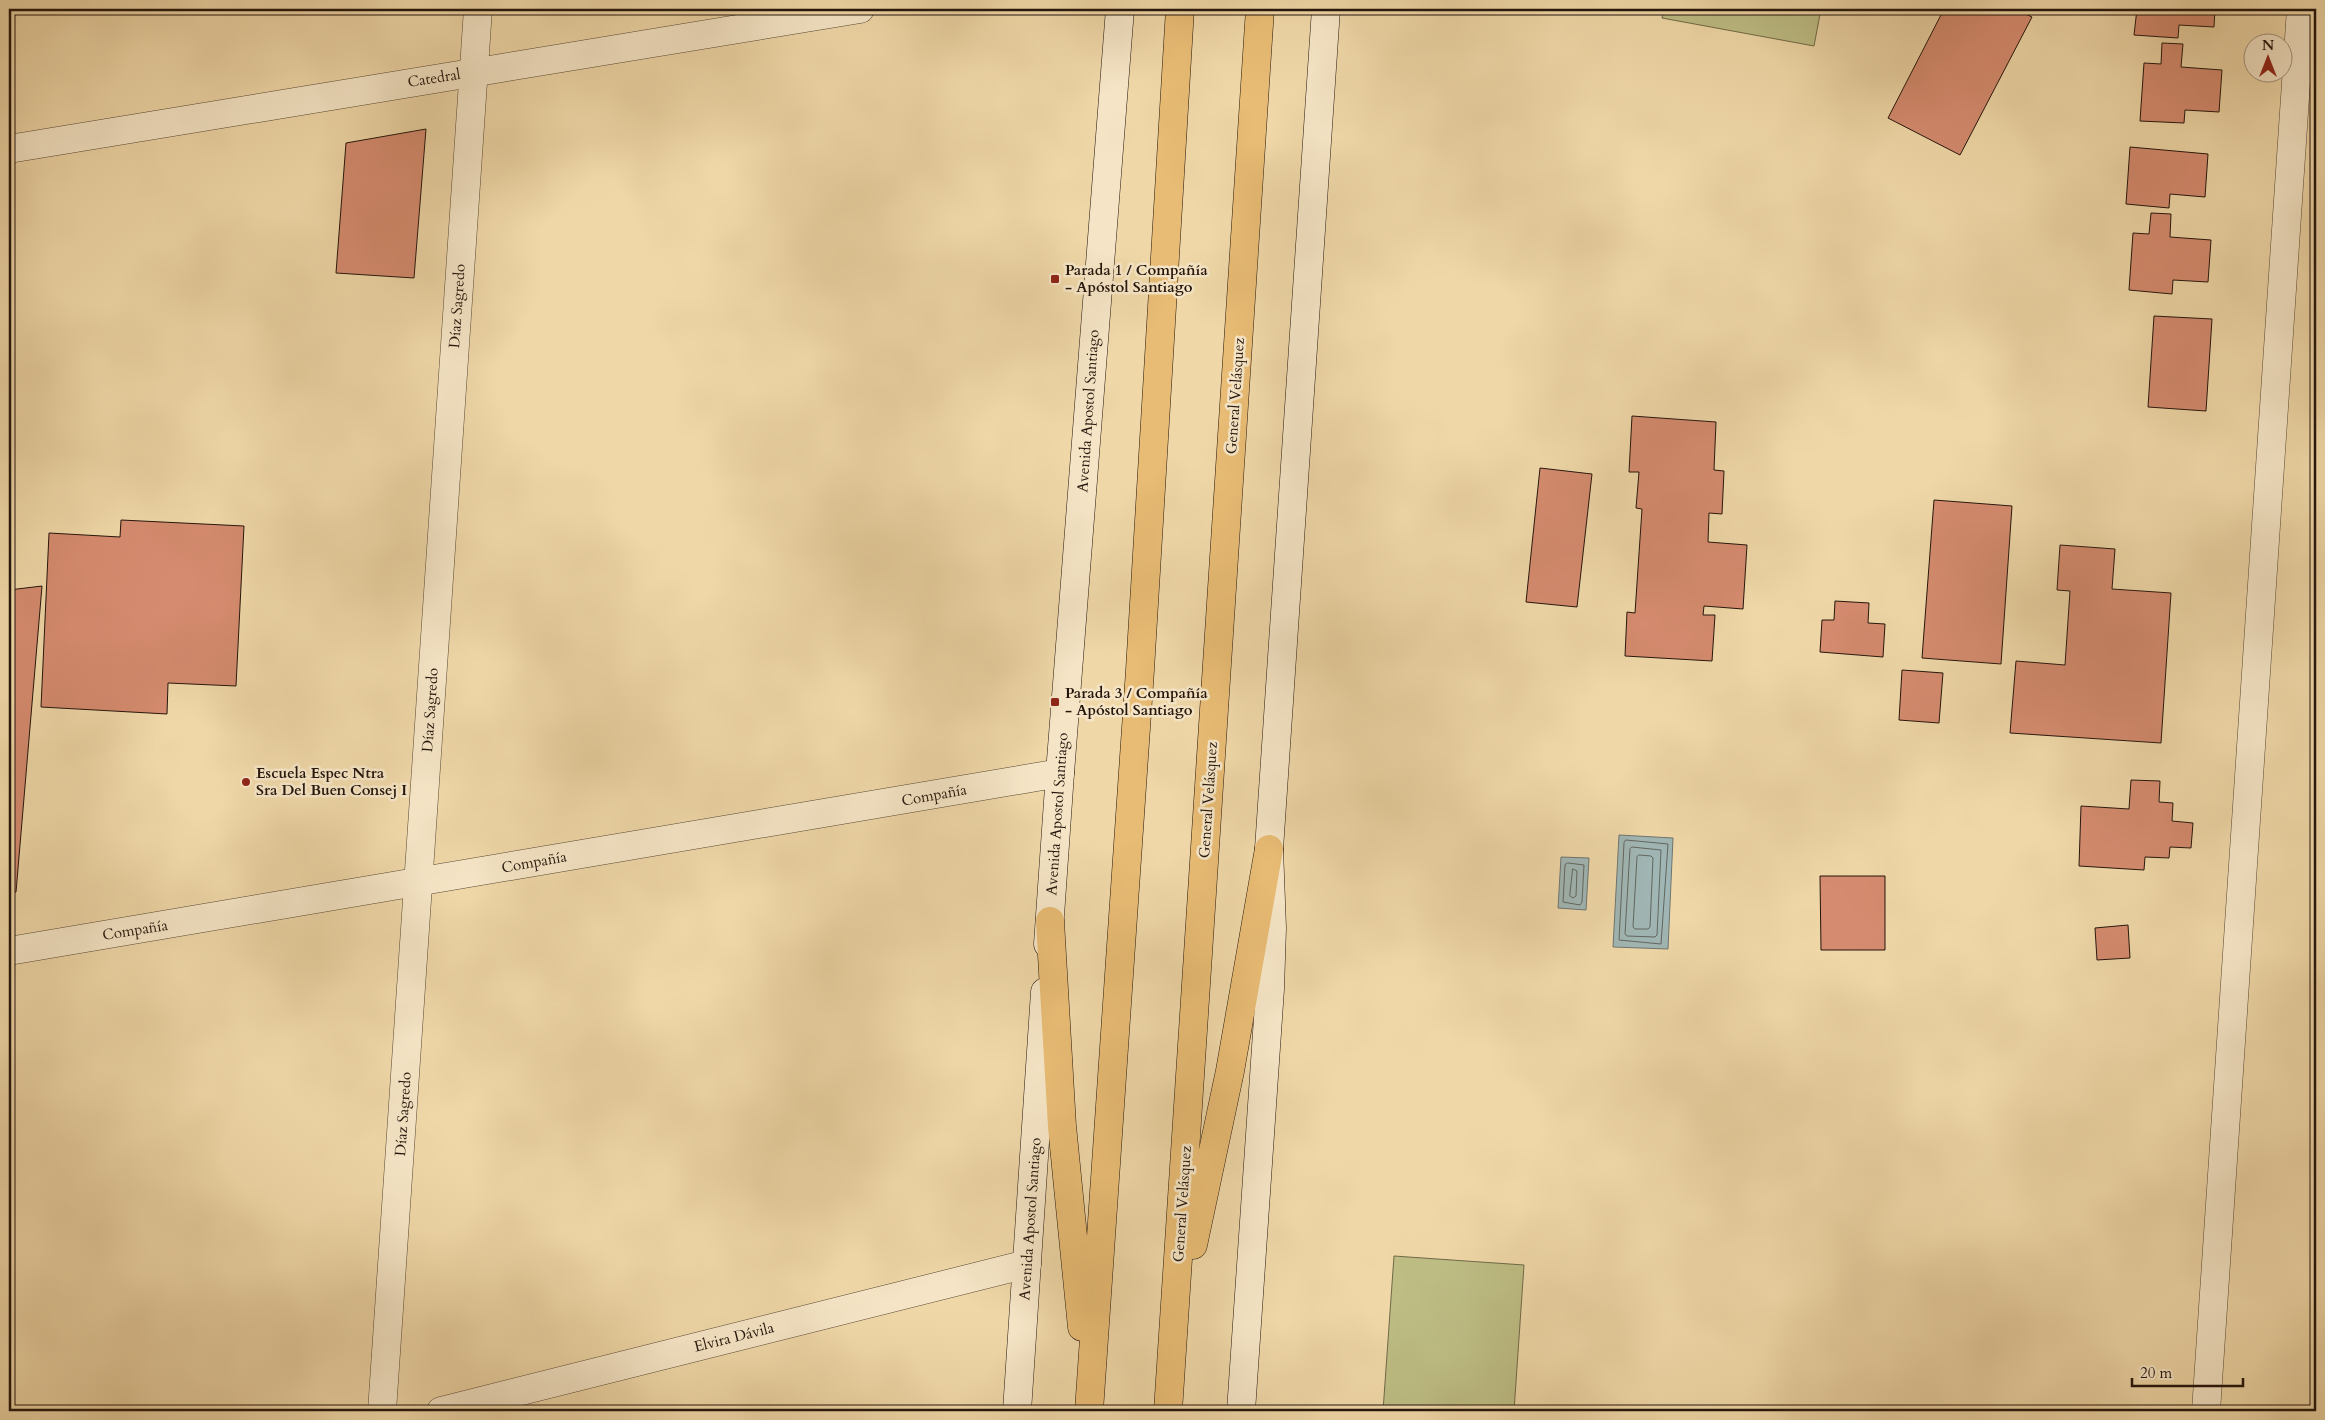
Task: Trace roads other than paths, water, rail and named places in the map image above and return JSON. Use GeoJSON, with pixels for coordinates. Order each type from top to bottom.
{"type":"FeatureCollection","features":[{"type":"Feature","properties":{"kind":"highway"},"geometry":{"type":"LineString","coordinates":[[1089,1407],[1140,680],[1180,9]]}},
{"type":"Feature","properties":{"kind":"highway","name":"General Velásquez"},"geometry":{"type":"LineString","coordinates":[[1168,1411],[1260,9]]}},
{"type":"Feature","properties":{"kind":"highway"},"geometry":{"type":"LineString","coordinates":[[1174,1325],[1230,1071],[1268,849]]}},
{"type":"Feature","properties":{"kind":"highway"},"geometry":{"type":"LineString","coordinates":[[1050,921],[1062,1126],[1089,1407]]}},
{"type":"Feature","properties":{"kind":"street","name":"Díaz Sagredo"},"geometry":{"type":"LineString","coordinates":[[382,1411],[478,9]]}},
{"type":"Feature","properties":{"kind":"street","name":"Catedral"},"geometry":{"type":"LineString","coordinates":[[9,149],[860,9]]}},
{"type":"Feature","properties":{"kind":"street","name":"Avenida Apostol Santiago"},"geometry":{"type":"LineString","coordinates":[[1017,1411],[1060,773],[1120,9]]}},
{"type":"Feature","properties":{"kind":"street"},"geometry":{"type":"LineString","coordinates":[[1241,1411],[1270,989],[1272,928],[1268,849],[1326,9]]}},
{"type":"Feature","properties":{"kind":"street"},"geometry":{"type":"LineString","coordinates":[[2206,1411],[2301,9]]}},
{"type":"Feature","properties":{"kind":"street","name":"Compañía"},"geometry":{"type":"LineString","coordinates":[[9,951],[1060,773]]}},
{"type":"Feature","properties":{"kind":"street","name":"Elvira Dávila"},"geometry":{"type":"LineString","coordinates":[[441,1411],[1026,1264]]}},
{"type":"Feature","properties":{"kind":"water"},"geometry":{"type":"Polygon","coordinates":[[[1619,835],[1673,838],[1668,949],[1613,947],[1619,835]]]}},
{"type":"Feature","properties":{"kind":"water"},"geometry":{"type":"Polygon","coordinates":[[[1561,857],[1589,858],[1586,910],[1558,908],[1561,857]]]}},
{"type":"Feature","properties":{"kind":"place","name":"Parada 1 / Compañía - Apóstol Santiago"},"geometry":{"type":"Point","coordinates":[1055,279]}},
{"type":"Feature","properties":{"kind":"place","name":"Parada 3 / Compañía - Apóstol Santiago"},"geometry":{"type":"Point","coordinates":[1055,702]}},
{"type":"Feature","properties":{"kind":"place","name":"Escuela Espec Ntra Sra Del Buen Consej I"},"geometry":{"type":"Point","coordinates":[246,782]}}]}
